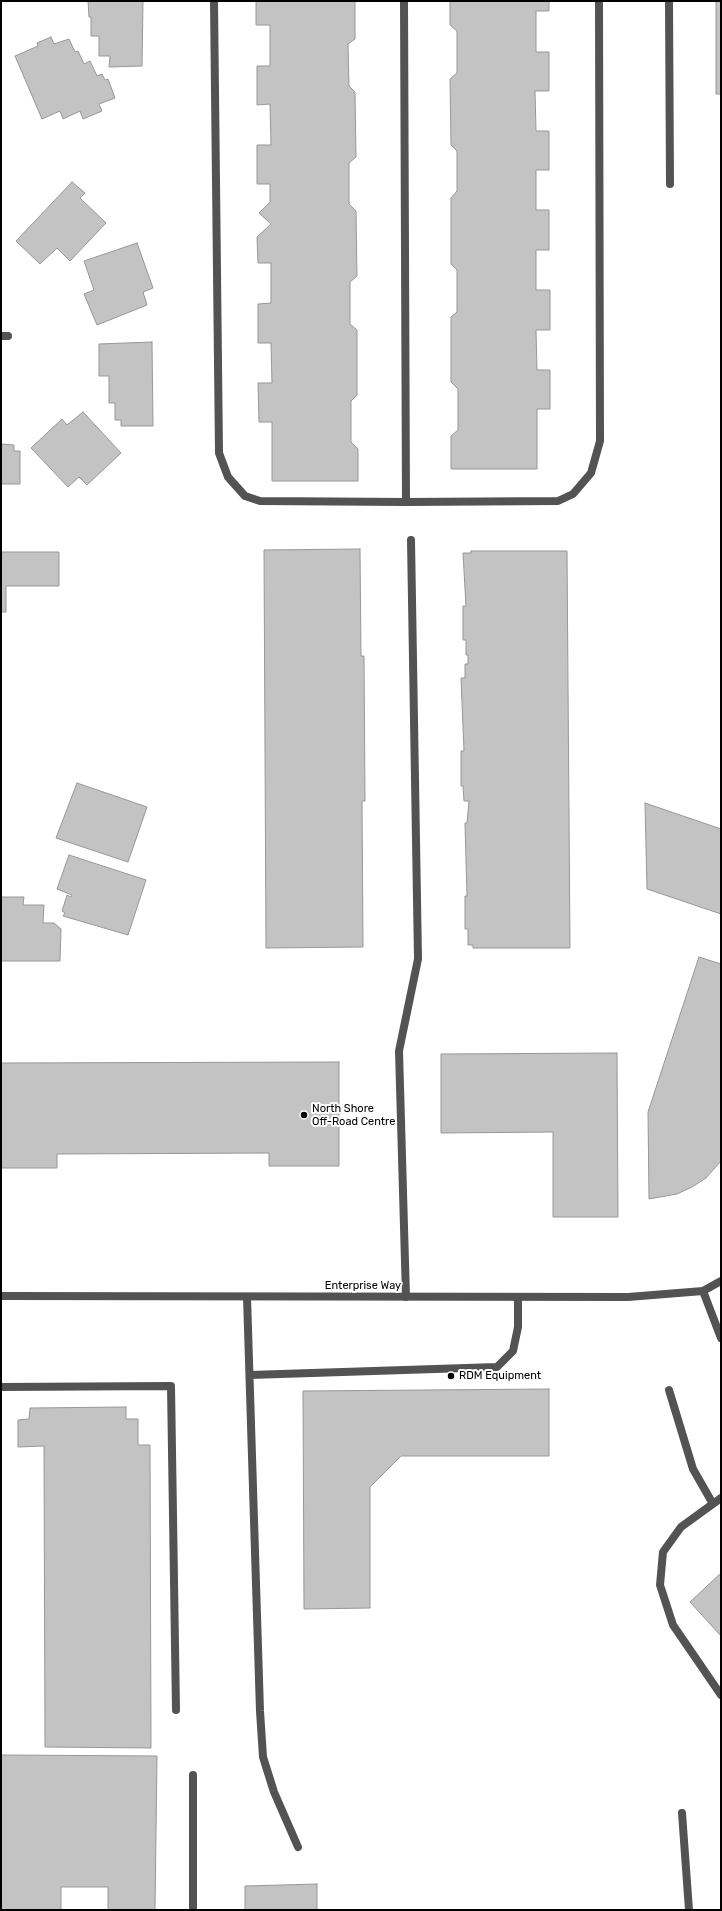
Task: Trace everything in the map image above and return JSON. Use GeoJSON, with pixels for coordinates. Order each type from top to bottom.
{"type":"FeatureCollection","features":[{"type":"Feature","properties":{"kind":"street"},"geometry":{"type":"LineString","coordinates":[[214,1],[219,453],[228,477],[245,496],[260,501],[406,502],[558,501],[573,494],[591,473],[600,440],[599,1]]}},
{"type":"Feature","properties":{"kind":"street"},"geometry":{"type":"LineString","coordinates":[[404,1],[406,502]]}},
{"type":"Feature","properties":{"kind":"street"},"geometry":{"type":"LineString","coordinates":[[668,1],[670,184]]}},
{"type":"Feature","properties":{"kind":"street"},"geometry":{"type":"LineString","coordinates":[[406,1297],[399,1051],[418,959],[411,540]]}},
{"type":"Feature","properties":{"kind":"street","name":"Enterprise Way"},"geometry":{"type":"LineString","coordinates":[[1,1296],[628,1297],[703,1291],[721,1281]]}},
{"type":"Feature","properties":{"kind":"street"},"geometry":{"type":"LineString","coordinates":[[703,1291],[721,1338]]}},
{"type":"Feature","properties":{"kind":"street"},"geometry":{"type":"LineString","coordinates":[[247,1297],[260,1711],[263,1757],[274,1792],[298,1847]]}},
{"type":"Feature","properties":{"kind":"street"},"geometry":{"type":"LineString","coordinates":[[250,1375],[497,1367],[513,1351],[518,1327],[518,1297]]}},
{"type":"Feature","properties":{"kind":"street"},"geometry":{"type":"LineString","coordinates":[[1,1387],[171,1386],[176,1710]]}},
{"type":"Feature","properties":{"kind":"street"},"geometry":{"type":"LineString","coordinates":[[669,1390],[693,1469],[713,1504]]}},
{"type":"Feature","properties":{"kind":"street"},"geometry":{"type":"LineString","coordinates":[[721,1498],[681,1527],[663,1552],[660,1585],[673,1625],[721,1695]]}},
{"type":"Feature","properties":{"kind":"street"},"geometry":{"type":"LineString","coordinates":[[193,1774],[193,1910]]}},
{"type":"Feature","properties":{"kind":"street"},"geometry":{"type":"LineString","coordinates":[[682,1813],[689,1910]]}},
{"type":"Feature","properties":{"kind":"building"},"geometry":{"type":"Polygon","coordinates":[[[88,1],[143,1],[142,66],[109,67],[110,56],[99,56],[99,36],[91,36],[91,17],[89,17],[88,1]]]}},
{"type":"Feature","properties":{"kind":"building"},"geometry":{"type":"Polygon","coordinates":[[[256,1],[355,1],[355,39],[348,44],[349,86],[355,92],[356,157],[349,163],[349,204],[356,211],[357,276],[350,282],[350,324],[357,330],[357,395],[351,401],[351,442],[358,449],[358,481],[272,481],[272,422],[259,422],[258,383],[272,383],[271,343],[258,343],[258,304],[271,303],[271,263],[258,263],[257,237],[271,224],[259,213],[270,202],[270,184],[257,184],[257,145],[271,145],[270,104],[257,105],[257,66],[270,66],[270,25],[256,25],[256,1]]]}},
{"type":"Feature","properties":{"kind":"building"},"geometry":{"type":"Polygon","coordinates":[[[450,1],[549,1],[549,11],[536,11],[536,52],[549,52],[549,91],[535,91],[536,131],[549,131],[549,170],[536,170],[536,210],[549,210],[549,250],[536,250],[536,290],[550,290],[550,330],[536,330],[537,370],[550,370],[550,409],[537,409],[537,469],[451,469],[451,436],[458,430],[458,389],[451,382],[451,317],[457,312],[457,270],[451,264],[451,198],[457,191],[457,151],[451,145],[450,79],[457,73],[457,31],[450,25],[450,1]]]}},
{"type":"Feature","properties":{"kind":"building"},"geometry":{"type":"Polygon","coordinates":[[[716,1],[721,1],[721,94],[716,94],[716,1]]]}},
{"type":"Feature","properties":{"kind":"building"},"geometry":{"type":"Polygon","coordinates":[[[51,37],[54,44],[69,39],[75,52],[78,51],[84,64],[90,61],[97,76],[102,74],[105,80],[108,79],[115,98],[99,104],[102,111],[83,119],[80,111],[63,119],[60,111],[42,119],[15,56],[38,46],[37,43],[51,37]]]}},
{"type":"Feature","properties":{"kind":"building"},"geometry":{"type":"Polygon","coordinates":[[[72,182],[85,193],[80,198],[106,223],[70,261],[57,248],[40,264],[16,241],[72,182]]]}},
{"type":"Feature","properties":{"kind":"building"},"geometry":{"type":"Polygon","coordinates":[[[137,243],[153,288],[143,292],[147,305],[97,325],[84,294],[94,290],[84,261],[137,243]]]}},
{"type":"Feature","properties":{"kind":"building"},"geometry":{"type":"Polygon","coordinates":[[[152,342],[153,426],[121,426],[121,420],[115,420],[115,403],[109,403],[109,376],[99,376],[99,344],[152,342]]]}},
{"type":"Feature","properties":{"kind":"building"},"geometry":{"type":"Polygon","coordinates":[[[83,412],[121,453],[87,485],[79,477],[68,487],[31,448],[62,419],[67,425],[83,412]]]}},
{"type":"Feature","properties":{"kind":"building"},"geometry":{"type":"Polygon","coordinates":[[[1,444],[14,445],[14,451],[20,451],[20,484],[1,484],[1,444]]]}},
{"type":"Feature","properties":{"kind":"building"},"geometry":{"type":"Polygon","coordinates":[[[360,549],[361,656],[364,656],[365,801],[362,801],[363,947],[266,948],[264,550],[360,549]]]}},
{"type":"Feature","properties":{"kind":"building"},"geometry":{"type":"Polygon","coordinates":[[[471,551],[567,551],[570,948],[473,948],[473,945],[468,945],[468,929],[465,929],[465,896],[467,896],[465,823],[467,823],[469,801],[464,801],[463,786],[461,786],[461,751],[464,751],[461,678],[465,678],[465,664],[468,664],[468,655],[466,655],[466,640],[463,640],[463,606],[466,606],[463,553],[471,553],[471,551]]]}},
{"type":"Feature","properties":{"kind":"building"},"geometry":{"type":"Polygon","coordinates":[[[1,552],[59,552],[59,586],[6,586],[6,612],[1,612],[1,552]]]}},
{"type":"Feature","properties":{"kind":"building"},"geometry":{"type":"Polygon","coordinates":[[[77,783],[147,807],[128,862],[56,838],[77,783]]]}},
{"type":"Feature","properties":{"kind":"building"},"geometry":{"type":"Polygon","coordinates":[[[645,803],[721,829],[721,914],[647,889],[645,803]]]}},
{"type":"Feature","properties":{"kind":"building"},"geometry":{"type":"Polygon","coordinates":[[[69,855],[146,880],[128,935],[63,916],[65,913],[62,911],[67,895],[71,897],[72,895],[57,889],[69,855]]]}},
{"type":"Feature","properties":{"kind":"building"},"geometry":{"type":"Polygon","coordinates":[[[1,897],[24,897],[23,905],[44,905],[43,923],[54,923],[61,929],[60,961],[1,961],[1,897]]]}},
{"type":"Feature","properties":{"kind":"building"},"geometry":{"type":"Polygon","coordinates":[[[699,957],[721,964],[721,1161],[706,1178],[692,1187],[677,1194],[649,1199],[648,1112],[699,957]]]}},
{"type":"Feature","properties":{"kind":"building"},"geometry":{"type":"Polygon","coordinates":[[[617,1053],[618,1217],[553,1217],[553,1132],[441,1133],[441,1054],[617,1053]]]}},
{"type":"Feature","properties":{"kind":"building"},"geometry":{"type":"Polygon","coordinates":[[[339,1062],[339,1166],[269,1166],[269,1153],[57,1154],[57,1168],[1,1168],[1,1063],[339,1062]]]}},
{"type":"Feature","properties":{"kind":"building"},"geometry":{"type":"Polygon","coordinates":[[[549,1389],[549,1456],[401,1456],[370,1487],[370,1608],[304,1609],[303,1391],[549,1389]]]}},
{"type":"Feature","properties":{"kind":"building"},"geometry":{"type":"Polygon","coordinates":[[[126,1407],[126,1419],[138,1419],[138,1445],[150,1445],[151,1748],[45,1747],[44,1446],[18,1447],[18,1420],[29,1419],[30,1408],[126,1407]]]}},
{"type":"Feature","properties":{"kind":"building"},"geometry":{"type":"Polygon","coordinates":[[[721,1573],[721,1636],[690,1602],[721,1573]]]}},
{"type":"Feature","properties":{"kind":"building"},"geometry":{"type":"Polygon","coordinates":[[[1,1755],[157,1756],[155,1910],[108,1910],[108,1887],[61,1887],[61,1910],[1,1910],[1,1755]]]}},
{"type":"Feature","properties":{"kind":"building"},"geometry":{"type":"Polygon","coordinates":[[[317,1884],[317,1910],[245,1910],[245,1886],[317,1884]]]}},
{"type":"Feature","properties":{"kind":"place","name":"North Shore Off-Road Centre"},"geometry":{"type":"Point","coordinates":[304,1115]}},
{"type":"Feature","properties":{"kind":"place","name":"RDM Equipment"},"geometry":{"type":"Point","coordinates":[451,1376]}}]}
